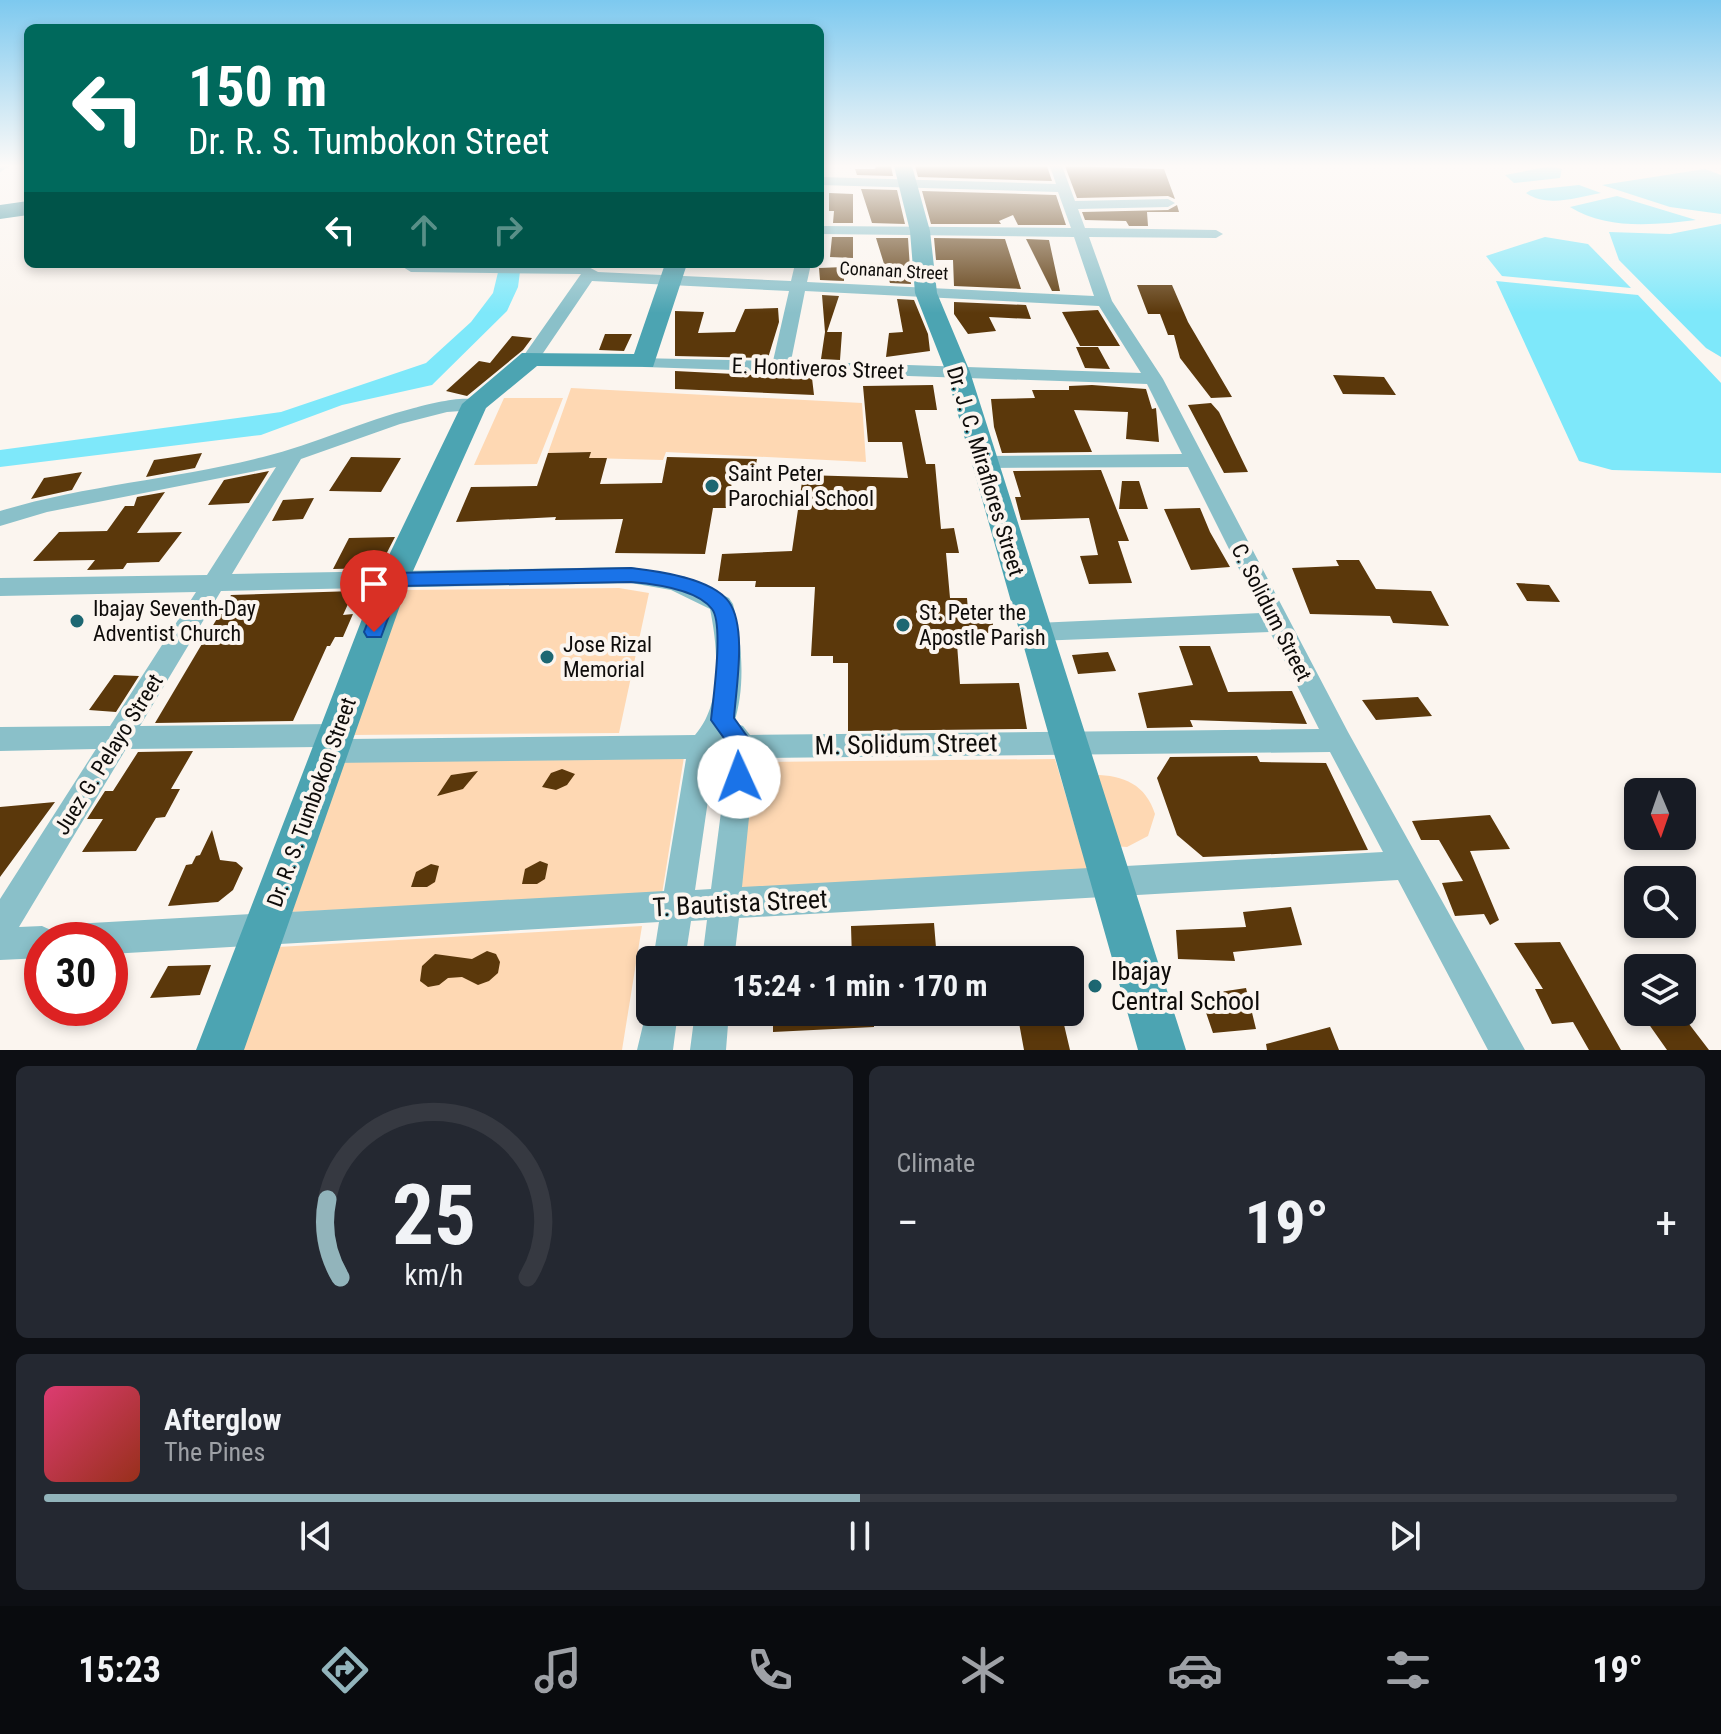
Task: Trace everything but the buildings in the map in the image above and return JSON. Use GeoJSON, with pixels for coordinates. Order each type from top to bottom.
{"type":"FeatureCollection","features":[{"type":"Feature","properties":{"kind":"street","name":"Dr. J. C. Miraflores Street"},"geometry":{"type":"LineString","coordinates":[[916,215],[926,293],[958,372],[1162,1050]]}},
{"type":"Feature","properties":{"kind":"street","name":"C. Solidum Street"},"geometry":{"type":"LineString","coordinates":[[1074,215],[1104,301],[1154,379],[1338,740],[1507,1050]]}},
{"type":"Feature","properties":{"kind":"street"},"geometry":{"type":"LineString","coordinates":[[824,230],[1216,234]]}},
{"type":"Feature","properties":{"kind":"street","name":"Conanan Street"},"geometry":{"type":"LineString","coordinates":[[523,268],[588,269],[590,272],[587,276],[673,272],[798,287],[1104,301]]}},
{"type":"Feature","properties":{"kind":"street"},"geometry":{"type":"LineString","coordinates":[[781,367],[802,268]]}},
{"type":"Feature","properties":{"kind":"street"},"geometry":{"type":"LineString","coordinates":[[644,362],[673,272]]}},
{"type":"Feature","properties":{"kind":"street"},"geometry":{"type":"LineString","coordinates":[[531,358],[587,276]]}},
{"type":"Feature","properties":{"kind":"street","name":"E. Hontiveros Street"},"geometry":{"type":"LineString","coordinates":[[531,358],[1154,379]]}},
{"type":"Feature","properties":{"kind":"street","name":"Dr. R. S. Tumbokon Street"},"geometry":{"type":"LineString","coordinates":[[220,1050],[393,580],[475,404],[531,358]]}},
{"type":"Feature","properties":{"kind":"street"},"geometry":{"type":"LineString","coordinates":[[0,519],[45,505],[293,456],[434,407],[475,404]]}},
{"type":"Feature","properties":{"kind":"street","name":"Juez G. Pelayo Street"},"geometry":{"type":"LineString","coordinates":[[0,928],[293,456]]}},
{"type":"Feature","properties":{"kind":"street"},"geometry":{"type":"LineString","coordinates":[[985,462],[1195,460]]}},
{"type":"Feature","properties":{"kind":"street"},"geometry":{"type":"LineString","coordinates":[[0,587],[631,575],[661,578],[692,587],[721,604],[726,619],[728,655],[722,720],[702,747],[671,946]]}},
{"type":"Feature","properties":{"kind":"street"},"geometry":{"type":"LineString","coordinates":[[1036,632],[1277,622]]}},
{"type":"Feature","properties":{"kind":"street"},"geometry":{"type":"LineString","coordinates":[[720,946],[743,746],[722,720]]}},
{"type":"Feature","properties":{"kind":"street","name":"M. Solidum Street"},"geometry":{"type":"LineString","coordinates":[[0,739],[702,747],[1338,740]]}},
{"type":"Feature","properties":{"kind":"street","name":"T. Bautista Street"},"geometry":{"type":"LineString","coordinates":[[128,937],[1407,865]]}},
{"type":"Feature","properties":{"kind":"street"},"geometry":{"type":"LineString","coordinates":[[0,944],[24,943]]}},
{"type":"Feature","properties":{"kind":"street"},"geometry":{"type":"LineString","coordinates":[[655,1050],[659,1026]]}},
{"type":"Feature","properties":{"kind":"street"},"geometry":{"type":"LineString","coordinates":[[708,1050],[711,1026]]}},
{"type":"Feature","properties":{"kind":"shaded area"},"geometry":{"type":"Polygon","coordinates":[[[571,388],[862,403],[866,462],[666,452],[663,460],[589,458],[590,452],[548,453],[571,388]]]}},
{"type":"Feature","properties":{"kind":"shaded area"},"geometry":{"type":"Polygon","coordinates":[[[504,398],[563,398],[537,464],[474,465],[504,398]]]}},
{"type":"Feature","properties":{"kind":"shaded area"},"geometry":{"type":"Polygon","coordinates":[[[619,588],[649,593],[619,733],[350,735],[405,590],[619,588]]]}},
{"type":"Feature","properties":{"kind":"shaded area"},"geometry":{"type":"Polygon","coordinates":[[[684,757],[662,894],[292,912],[345,759],[684,757]]]}},
{"type":"Feature","properties":{"kind":"shaded area"},"geometry":{"type":"Polygon","coordinates":[[[1055,759],[1089,874],[740,893],[754,762],[1055,759]]]}},
{"type":"Feature","properties":{"kind":"shaded area"},"geometry":{"type":"Polygon","coordinates":[[[1094,775],[1115,777],[1140,789],[1155,814],[1148,836],[1127,847],[1113,846],[1094,775]]]}},
{"type":"Feature","properties":{"kind":"shaded area"},"geometry":{"type":"Polygon","coordinates":[[[642,926],[639,946],[636,946],[622,1050],[240,1050],[278,947],[642,926]]]}},
{"type":"Feature","properties":{"kind":"water"},"geometry":{"type":"Polygon","coordinates":[[[1587,215],[1680,215],[1696,220],[1631,224],[1587,215]]]}},
{"type":"Feature","properties":{"kind":"water"},"geometry":{"type":"Polygon","coordinates":[[[1721,224],[1721,357],[1706,348],[1619,260],[1609,232],[1670,234],[1721,224]]]}},
{"type":"Feature","properties":{"kind":"water"},"geometry":{"type":"Polygon","coordinates":[[[1545,237],[1588,244],[1631,288],[1502,276],[1486,256],[1545,237]]]}},
{"type":"Feature","properties":{"kind":"water"},"geometry":{"type":"Polygon","coordinates":[[[499,268],[520,268],[518,287],[507,311],[432,385],[342,405],[261,435],[0,467],[0,450],[281,412],[426,363],[471,322],[493,293],[499,268]]]}},
{"type":"Feature","properties":{"kind":"water"},"geometry":{"type":"Polygon","coordinates":[[[1496,281],[1638,295],[1721,383],[1721,473],[1612,470],[1579,461],[1496,281]]]}},
{"type":"Feature","properties":{"kind":"place","name":"Saint Peter Parochial School"},"geometry":{"type":"Point","coordinates":[712,486]}},
{"type":"Feature","properties":{"kind":"place","name":"Ibajay Seventh-Day Adventist Church"},"geometry":{"type":"Point","coordinates":[77,621]}},
{"type":"Feature","properties":{"kind":"place","name":"St. Peter the Apostle Parish"},"geometry":{"type":"Point","coordinates":[903,625]}},
{"type":"Feature","properties":{"kind":"place","name":"Jose Rizal Memorial"},"geometry":{"type":"Point","coordinates":[547,657]}},
{"type":"Feature","properties":{"kind":"place","name":"Ibajay Central School"},"geometry":{"type":"Point","coordinates":[1095,986]}},
{"type":"Feature","properties":{"kind":"route"},"geometry":{"type":"LineString","coordinates":[[374,632],[393,580],[631,575],[661,578],[692,587],[721,604],[726,619],[728,655],[722,720],[743,746],[739,777]]}}]}
